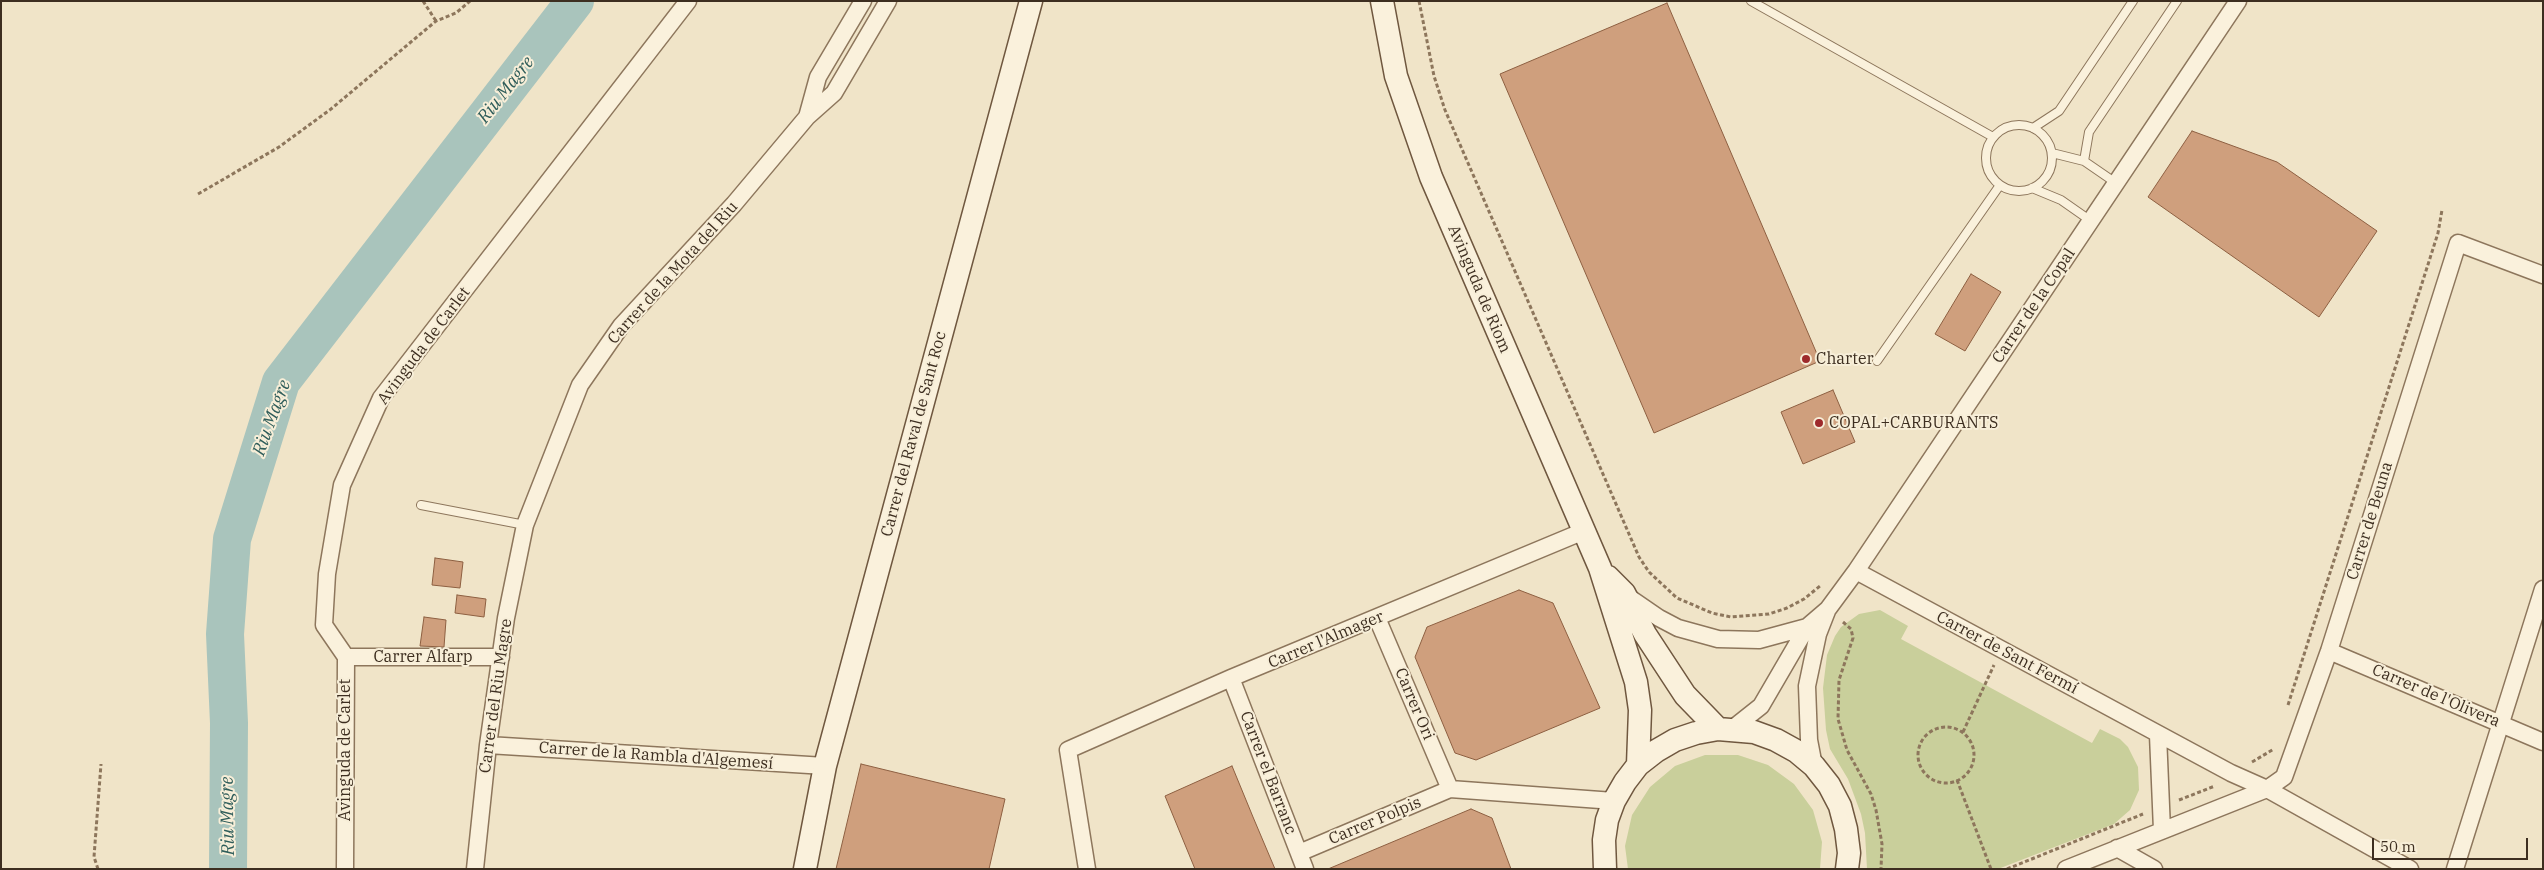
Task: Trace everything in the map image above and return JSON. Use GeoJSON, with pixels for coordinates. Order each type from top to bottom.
{"type":"FeatureCollection","features":[{"type":"Feature","properties":{"kind":"street","name":"Avinguda de Carlet"},"geometry":{"type":"LineString","coordinates":[[345,869],[346,657],[324,625],[327,574],[342,485],[382,398],[688,1]]}},
{"type":"Feature","properties":{"kind":"street","name":"Carrer de la Mota del Riu"},"geometry":{"type":"LineString","coordinates":[[807,117],[818,77],[864,1]]}},
{"type":"Feature","properties":{"kind":"street","name":"Carrer de la Mota del Riu"},"geometry":{"type":"LineString","coordinates":[[525,526],[580,385],[590,370],[621,326],[734,204],[807,117],[834,93],[888,1]]}},
{"type":"Feature","properties":{"kind":"street","name":"Carrer del Raval de Sant Roc"},"geometry":{"type":"LineString","coordinates":[[805,869],[825,766],[1031,1]]}},
{"type":"Feature","properties":{"kind":"street","name":"Avinguda de Riom"},"geometry":{"type":"LineString","coordinates":[[1382,1],[1396,76],[1431,177],[1600,568],[1636,682],[1640,710],[1638,766]]}},
{"type":"Feature","properties":{"kind":"street","name":"Carrer de la Copal"},"geometry":{"type":"LineString","coordinates":[[1725,729],[1760,706],[1807,627],[1828,609],[1856,571],[2238,1]]}},
{"type":"Feature","properties":{"kind":"street","name":"Carrer de Beuna"},"geometry":{"type":"LineString","coordinates":[[2066,869],[2267,788],[2284,776],[2329,651],[2458,243],[2543,275]]}},
{"type":"Feature","properties":{"kind":"street","name":"Carrer del Riu Magre"},"geometry":{"type":"LineString","coordinates":[[474,869],[488,745],[506,618],[525,526]]}},
{"type":"Feature","properties":{"kind":"street","name":"Carrer l'Almager"},"geometry":{"type":"LineString","coordinates":[[1087,869],[1068,750],[1232,678],[1584,531]]}},
{"type":"Feature","properties":{"kind":"street","name":"Avinguda de Riom"},"geometry":{"type":"LineString","coordinates":[[1600,568],[1624,593],[1645,634],[1670,674],[1690,701],[1725,729]]}},
{"type":"Feature","properties":{"kind":"street","name":"Carrer de Sant Fermí"},"geometry":{"type":"LineString","coordinates":[[1856,571],[2231,774],[2267,788],[2410,869]]}},
{"type":"Feature","properties":{"kind":"street"},"geometry":{"type":"LineString","coordinates":[[2455,869],[2543,589]]}},
{"type":"Feature","properties":{"kind":"street","name":"Carrer de la Copal"},"geometry":{"type":"LineString","coordinates":[[1624,593],[1659,618],[1678,628],[1718,639],[1759,640],[1807,627]]}},
{"type":"Feature","properties":{"kind":"street","name":"Carrer de la Copal"},"geometry":{"type":"LineString","coordinates":[[1814,766],[1807,722],[1807,686],[1818,634],[1828,609]]}},
{"type":"Feature","properties":{"kind":"street","name":"Carrer Ori"},"geometry":{"type":"LineString","coordinates":[[1377,618],[1450,789]]}},
{"type":"Feature","properties":{"kind":"street","name":"Carrer de l'Olivera"},"geometry":{"type":"LineString","coordinates":[[2329,651],[2500,723],[2541,745]]}},
{"type":"Feature","properties":{"kind":"street","name":"Carrer Alfarp"},"geometry":{"type":"LineString","coordinates":[[346,657],[501,657]]}},
{"type":"Feature","properties":{"kind":"street","name":"Carrer el Barranc"},"geometry":{"type":"LineString","coordinates":[[1232,678],[1305,869]]}},
{"type":"Feature","properties":{"kind":"street"},"geometry":{"type":"LineString","coordinates":[[1605,869],[1604,840],[1614,801],[1625,782],[1638,766],[1656,751],[1675,740],[1696,732],[1725,729],[1754,732],[1776,740],[1796,751],[1814,766],[1829,785],[1840,806],[1846,829],[1849,853],[1847,869]]}},
{"type":"Feature","properties":{"kind":"street"},"geometry":{"type":"LineString","coordinates":[[2158,735],[2162,830]]}},
{"type":"Feature","properties":{"kind":"street","name":"Carrer de la Rambla d'Algemesí"},"geometry":{"type":"LineString","coordinates":[[488,745],[825,766]]}},
{"type":"Feature","properties":{"kind":"street"},"geometry":{"type":"LineString","coordinates":[[1450,789],[1614,801]]}},
{"type":"Feature","properties":{"kind":"street","name":"Carrer Polpis"},"geometry":{"type":"LineString","coordinates":[[1299,853],[1450,789]]}},
{"type":"Feature","properties":{"kind":"street"},"geometry":{"type":"LineString","coordinates":[[2117,848],[2154,869]]}},
{"type":"Feature","properties":{"kind":"lane"},"geometry":{"type":"LineString","coordinates":[[1751,1],[1994,137]]}},
{"type":"Feature","properties":{"kind":"lane"},"geometry":{"type":"LineString","coordinates":[[2033,128],[2048,143],[2052,153],[2048,174],[2032,188],[2021,191],[2000,185],[1993,178],[1986,157],[1988,146],[1994,137],[2012,126],[2033,128],[2059,111],[2133,1]]}},
{"type":"Feature","properties":{"kind":"lane"},"geometry":{"type":"LineString","coordinates":[[2084,160],[2089,132],[2177,1]]}},
{"type":"Feature","properties":{"kind":"lane"},"geometry":{"type":"LineString","coordinates":[[2052,153],[2084,160],[2116,184]]}},
{"type":"Feature","properties":{"kind":"lane"},"geometry":{"type":"LineString","coordinates":[[1877,361],[2000,185]]}},
{"type":"Feature","properties":{"kind":"lane"},"geometry":{"type":"LineString","coordinates":[[2032,188],[2061,200],[2091,222]]}},
{"type":"Feature","properties":{"kind":"lane"},"geometry":{"type":"LineString","coordinates":[[421,505],[525,526]]}},
{"type":"Feature","properties":{"kind":"path"},"geometry":{"type":"LineString","coordinates":[[422,1],[436,20]]}},
{"type":"Feature","properties":{"kind":"path"},"geometry":{"type":"LineString","coordinates":[[198,194],[279,147],[332,109],[436,20],[456,14],[470,1]]}},
{"type":"Feature","properties":{"kind":"path"},"geometry":{"type":"LineString","coordinates":[[1418,1],[1432,67],[1445,110],[1638,557],[1649,572],[1670,592],[1694,607],[1712,613],[1731,616],[1769,614],[1787,608],[1810,594],[1825,580]]}},
{"type":"Feature","properties":{"kind":"path"},"geometry":{"type":"LineString","coordinates":[[2286,712],[2438,234],[2442,210]]}},
{"type":"Feature","properties":{"kind":"path"},"geometry":{"type":"LineString","coordinates":[[1810,594],[1853,633],[1839,680],[1838,719],[1847,750],[1871,794],[1876,810],[1882,844],[1881,869]]}},
{"type":"Feature","properties":{"kind":"path"},"geometry":{"type":"LineString","coordinates":[[1963,732],[2001,651]]}},
{"type":"Feature","properties":{"kind":"path"},"geometry":{"type":"LineString","coordinates":[[1952,727],[1963,732],[1970,739],[1974,755],[1969,770],[1957,780],[1942,782],[1925,773],[1918,758],[1919,748],[1928,733],[1937,728],[1952,727]]}},
{"type":"Feature","properties":{"kind":"path"},"geometry":{"type":"LineString","coordinates":[[2007,869],[2215,786],[2231,774],[2274,750],[2277,740]]}},
{"type":"Feature","properties":{"kind":"path"},"geometry":{"type":"LineString","coordinates":[[98,869],[94,857],[101,764]]}},
{"type":"Feature","properties":{"kind":"path"},"geometry":{"type":"LineString","coordinates":[[1957,780],[1990,869]]}},
{"type":"Feature","properties":{"kind":"green space"},"geometry":{"type":"Polygon","coordinates":[[[1880,610],[1908,626],[1901,639],[2092,743],[2100,729],[2120,739],[2128,747],[2138,767],[2139,790],[2130,810],[2114,824],[1998,869],[1867,869],[1865,833],[1861,814],[1848,779],[1830,749],[1826,730],[1823,688],[1827,655],[1841,627],[1859,614],[1880,610]]]}},
{"type":"Feature","properties":{"kind":"green space"},"geometry":{"type":"Polygon","coordinates":[[[1705,755],[1738,755],[1768,765],[1794,784],[1813,810],[1822,842],[1820,869],[1628,869],[1625,846],[1632,815],[1650,787],[1675,766],[1705,755]]]}},
{"type":"Feature","properties":{"kind":"building"},"geometry":{"type":"Polygon","coordinates":[[[1667,3],[1820,361],[1654,433],[1500,74],[1667,3]]]}},
{"type":"Feature","properties":{"kind":"building"},"geometry":{"type":"Polygon","coordinates":[[[2192,131],[2277,162],[2377,231],[2319,317],[2148,197],[2192,131]]]}},
{"type":"Feature","properties":{"kind":"building"},"geometry":{"type":"Polygon","coordinates":[[[1971,274],[2001,292],[1965,351],[1935,334],[1971,274]]]}},
{"type":"Feature","properties":{"kind":"building"},"geometry":{"type":"Polygon","coordinates":[[[1833,390],[1855,442],[1803,464],[1781,412],[1833,390]]]}},
{"type":"Feature","properties":{"kind":"building"},"geometry":{"type":"Polygon","coordinates":[[[435,558],[463,562],[460,588],[432,585],[435,558]]]}},
{"type":"Feature","properties":{"kind":"building"},"geometry":{"type":"Polygon","coordinates":[[[1519,590],[1553,603],[1600,708],[1476,760],[1455,753],[1415,657],[1427,627],[1519,590]]]}},
{"type":"Feature","properties":{"kind":"building"},"geometry":{"type":"Polygon","coordinates":[[[457,595],[486,599],[484,617],[455,613],[457,595]]]}},
{"type":"Feature","properties":{"kind":"building"},"geometry":{"type":"Polygon","coordinates":[[[424,617],[446,620],[444,647],[420,646],[424,617]]]}},
{"type":"Feature","properties":{"kind":"building"},"geometry":{"type":"Polygon","coordinates":[[[861,764],[1005,799],[989,869],[836,869],[861,764]]]}},
{"type":"Feature","properties":{"kind":"building"},"geometry":{"type":"Polygon","coordinates":[[[1232,766],[1275,869],[1195,869],[1165,796],[1232,766]]]}},
{"type":"Feature","properties":{"kind":"building"},"geometry":{"type":"Polygon","coordinates":[[[1471,809],[1492,818],[1511,869],[1328,869],[1471,809]]]}},
{"type":"Feature","properties":{"kind":"waterway","name":"Riu Magre"},"geometry":{"type":"LineString","coordinates":[[228,869],[229,723],[225,634],[232,539],[281,382],[575,1]]}},
{"type":"Feature","properties":{"kind":"place","name":"Charter"},"geometry":{"type":"Point","coordinates":[1806,359]}},
{"type":"Feature","properties":{"kind":"place","name":"COPAL+CARBURANTS"},"geometry":{"type":"Point","coordinates":[1819,423]}}]}
